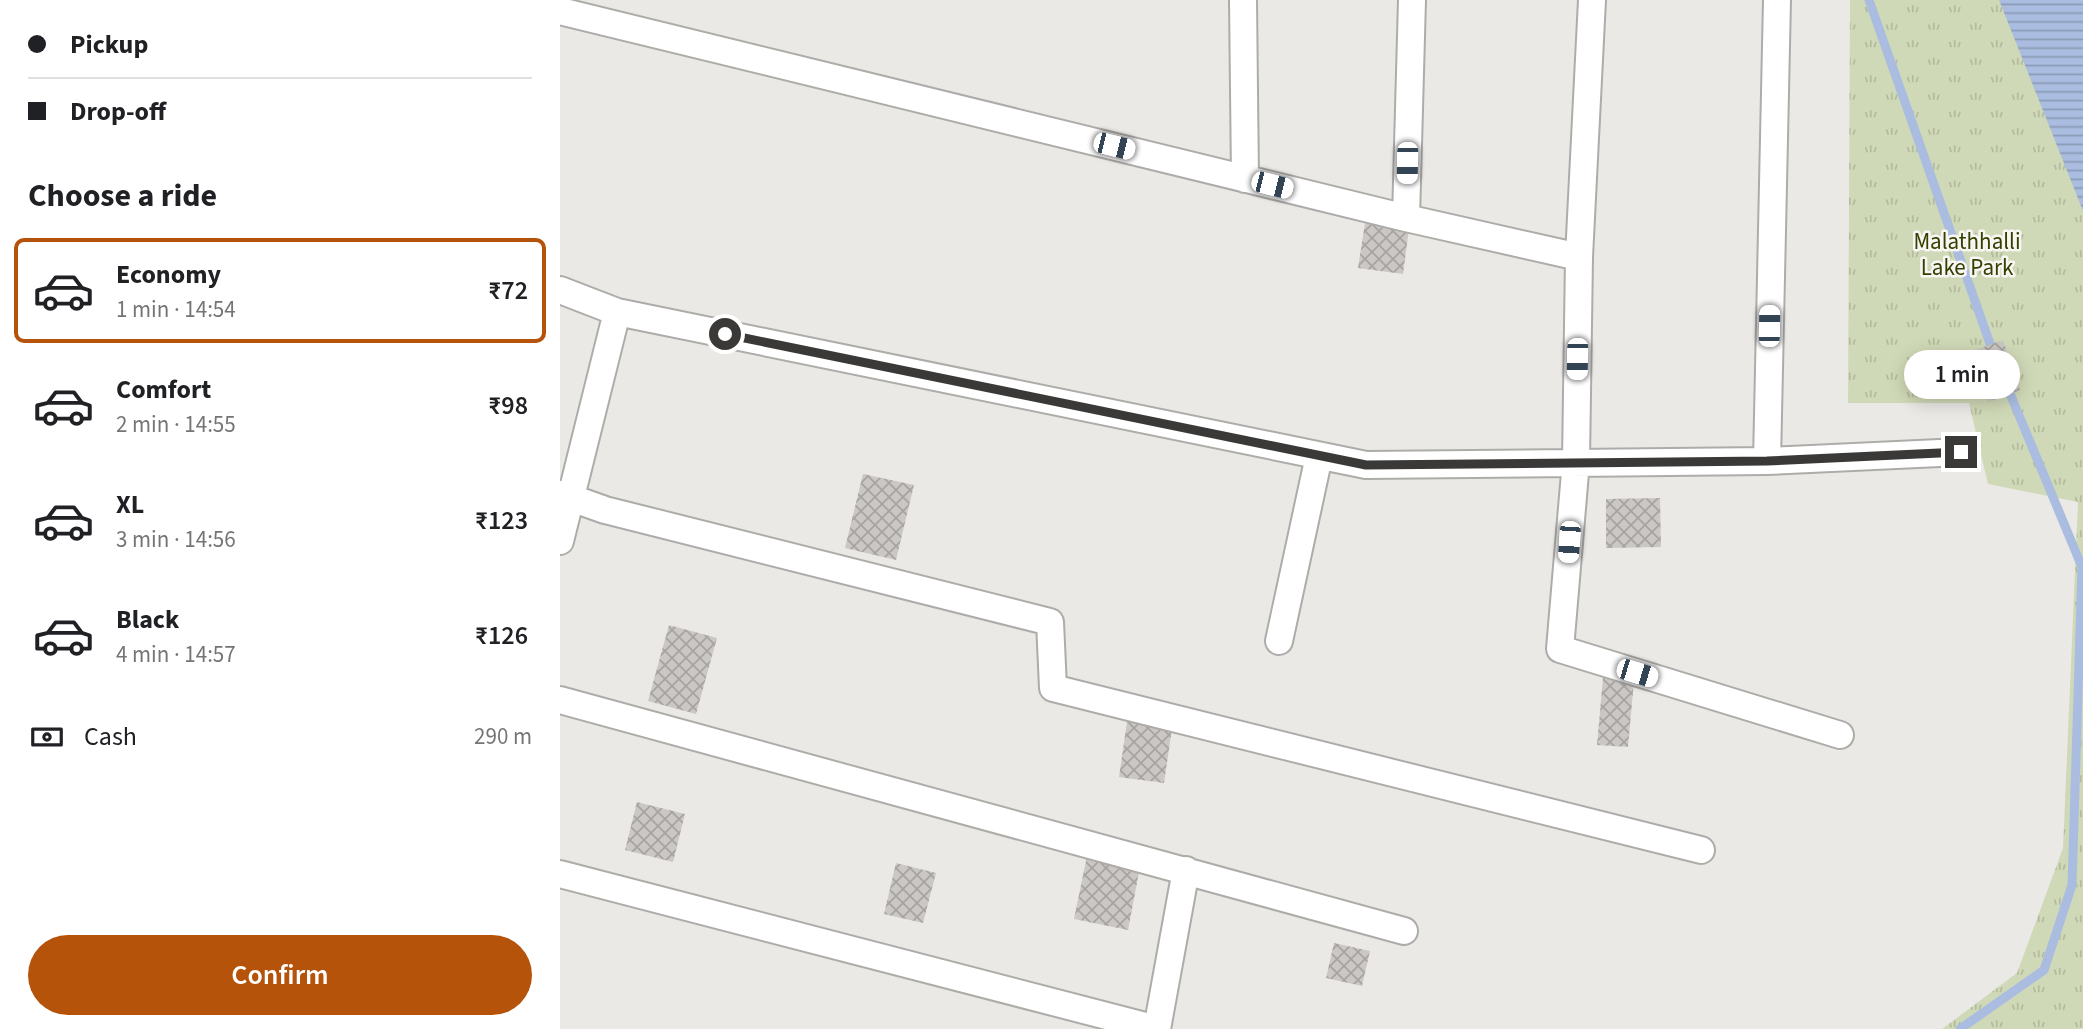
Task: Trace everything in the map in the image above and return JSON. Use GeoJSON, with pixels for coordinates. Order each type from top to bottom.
{"type":"FeatureCollection","features":[{"type":"Feature","properties":{"kind":"street"},"geometry":{"type":"LineString","coordinates":[[1243,0],[1245,179]]}},
{"type":"Feature","properties":{"kind":"street"},"geometry":{"type":"LineString","coordinates":[[1406,218],[1412,0]]}},
{"type":"Feature","properties":{"kind":"street"},"geometry":{"type":"LineString","coordinates":[[1592,0],[1579,257],[1576,461],[1560,649],[1840,735]]}},
{"type":"Feature","properties":{"kind":"street"},"geometry":{"type":"LineString","coordinates":[[1767,461],[1777,0]]}},
{"type":"Feature","properties":{"kind":"street"},"geometry":{"type":"LineString","coordinates":[[560,11],[1406,218],[1579,257]]}},
{"type":"Feature","properties":{"kind":"street"},"geometry":{"type":"LineString","coordinates":[[560,290],[617,312],[1366,465],[1767,461],[1961,452]]}},
{"type":"Feature","properties":{"kind":"street"},"geometry":{"type":"LineString","coordinates":[[560,541],[565,496],[617,312]]}},
{"type":"Feature","properties":{"kind":"street"},"geometry":{"type":"LineString","coordinates":[[1279,641],[1319,456]]}},
{"type":"Feature","properties":{"kind":"street"},"geometry":{"type":"LineString","coordinates":[[565,496],[605,510],[1051,622],[1053,688],[1701,850]]}},
{"type":"Feature","properties":{"kind":"street"},"geometry":{"type":"LineString","coordinates":[[560,700],[1404,931]]}},
{"type":"Feature","properties":{"kind":"street"},"geometry":{"type":"LineString","coordinates":[[560,874],[1157,1029],[1186,870]]}},
{"type":"Feature","properties":{"kind":"green space","name":"Malathhalli Lake Park"},"geometry":{"type":"Polygon","coordinates":[[[1850,0],[2083,0],[2083,1029],[1942,1029],[2017,973],[2063,848],[2078,502],[1988,484],[1969,403],[1848,403],[1850,0]]]}},
{"type":"Feature","properties":{"kind":"water"},"geometry":{"type":"Polygon","coordinates":[[[1999,0],[2083,0],[2083,211],[1999,0]]]}},
{"type":"Feature","properties":{"kind":"building"},"geometry":{"type":"Polygon","coordinates":[[[1365,223],[1409,229],[1403,274],[1358,268],[1365,223]]]}},
{"type":"Feature","properties":{"kind":"building"},"geometry":{"type":"Polygon","coordinates":[[[2003,340],[2020,390],[1988,402],[1970,352],[2003,340]]]}},
{"type":"Feature","properties":{"kind":"building"},"geometry":{"type":"Polygon","coordinates":[[[863,474],[914,485],[896,560],[845,548],[863,474]]]}},
{"type":"Feature","properties":{"kind":"building"},"geometry":{"type":"Polygon","coordinates":[[[1660,498],[1661,547],[1606,548],[1606,499],[1660,498]]]}},
{"type":"Feature","properties":{"kind":"building"},"geometry":{"type":"Polygon","coordinates":[[[669,625],[717,638],[696,714],[648,701],[669,625]]]}},
{"type":"Feature","properties":{"kind":"building"},"geometry":{"type":"Polygon","coordinates":[[[1603,678],[1634,681],[1628,747],[1597,745],[1603,678]]]}},
{"type":"Feature","properties":{"kind":"building"},"geometry":{"type":"Polygon","coordinates":[[[1128,715],[1173,722],[1164,783],[1119,777],[1128,715]]]}},
{"type":"Feature","properties":{"kind":"building"},"geometry":{"type":"Polygon","coordinates":[[[637,802],[685,814],[673,862],[625,850],[637,802]]]}},
{"type":"Feature","properties":{"kind":"building"},"geometry":{"type":"Polygon","coordinates":[[[1087,856],[1140,867],[1128,930],[1074,919],[1087,856]]]}},
{"type":"Feature","properties":{"kind":"building"},"geometry":{"type":"Polygon","coordinates":[[[896,863],[936,873],[923,923],[884,914],[896,863]]]}},
{"type":"Feature","properties":{"kind":"building"},"geometry":{"type":"Polygon","coordinates":[[[1334,943],[1370,951],[1362,986],[1326,978],[1334,943]]]}},
{"type":"Feature","properties":{"kind":"waterway"},"geometry":{"type":"LineString","coordinates":[[1869,0],[1994,355]]}},
{"type":"Feature","properties":{"kind":"waterway"},"geometry":{"type":"LineString","coordinates":[[1960,1029],[2044,970],[2072,885],[2082,567],[2006,384]]}},
{"type":"Feature","properties":{"kind":"route"},"geometry":{"type":"LineString","coordinates":[[725,334],[1366,465],[1767,461],[1961,452]]}}]}
